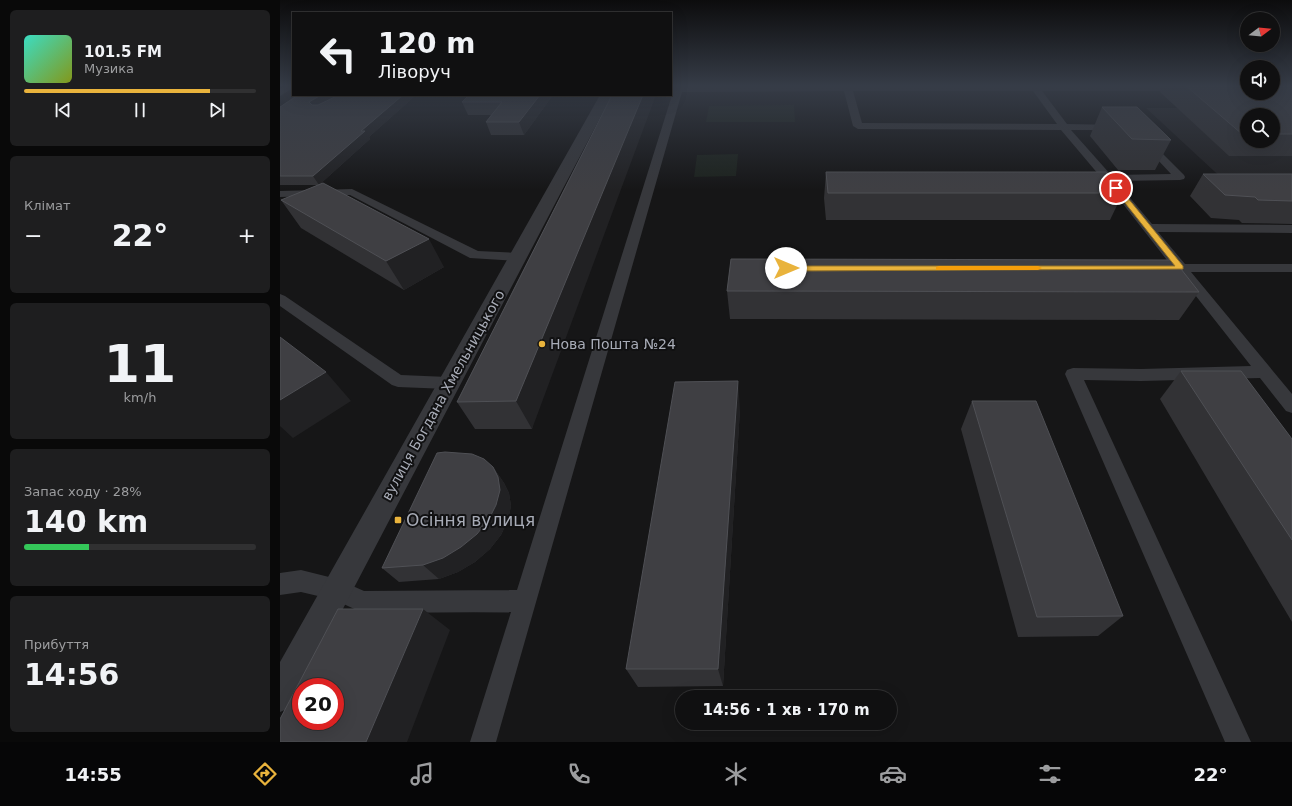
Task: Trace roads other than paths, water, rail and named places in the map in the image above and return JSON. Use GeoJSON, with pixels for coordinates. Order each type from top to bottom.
{"type":"FeatureCollection","features":[{"type":"Feature","properties":{"kind":"street","name":"вулиця Богдана Хмельницького"},"geometry":{"type":"LineString","coordinates":[[280,695],[448,383],[519,257],[592,121]]}},
{"type":"Feature","properties":{"kind":"lane"},"geometry":{"type":"LineString","coordinates":[[483,742],[665,121]]}},
{"type":"Feature","properties":{"kind":"lane"},"geometry":{"type":"LineString","coordinates":[[856,121],[858,126],[1123,127]]}},
{"type":"Feature","properties":{"kind":"lane"},"geometry":{"type":"LineString","coordinates":[[1060,121],[1292,406]]}},
{"type":"Feature","properties":{"kind":"lane"},"geometry":{"type":"LineString","coordinates":[[1077,178],[1180,177],[1136,132]]}},
{"type":"Feature","properties":{"kind":"lane"},"geometry":{"type":"LineString","coordinates":[[280,194],[352,192],[475,255],[519,257]]}},
{"type":"Feature","properties":{"kind":"lane"},"geometry":{"type":"LineString","coordinates":[[1148,228],[1292,229]]}},
{"type":"Feature","properties":{"kind":"lane"},"geometry":{"type":"LineString","coordinates":[[1149,268],[1292,268]]}},
{"type":"Feature","properties":{"kind":"lane"},"geometry":{"type":"LineString","coordinates":[[280,298],[398,381],[448,383]]}},
{"type":"Feature","properties":{"kind":"lane"},"geometry":{"type":"LineString","coordinates":[[1238,742],[1073,374],[1141,375],[1264,372]]}},
{"type":"Feature","properties":{"kind":"lane"},"geometry":{"type":"LineString","coordinates":[[280,584],[301,580],[337,590],[363,602],[525,601]]}},
{"type":"Feature","properties":{"kind":"place","name":"Нова Пошта №24"},"geometry":{"type":"Point","coordinates":[542,344]}},
{"type":"Feature","properties":{"kind":"place","name":"Осіння вулиця"},"geometry":{"type":"Point","coordinates":[398,520]}}]}
